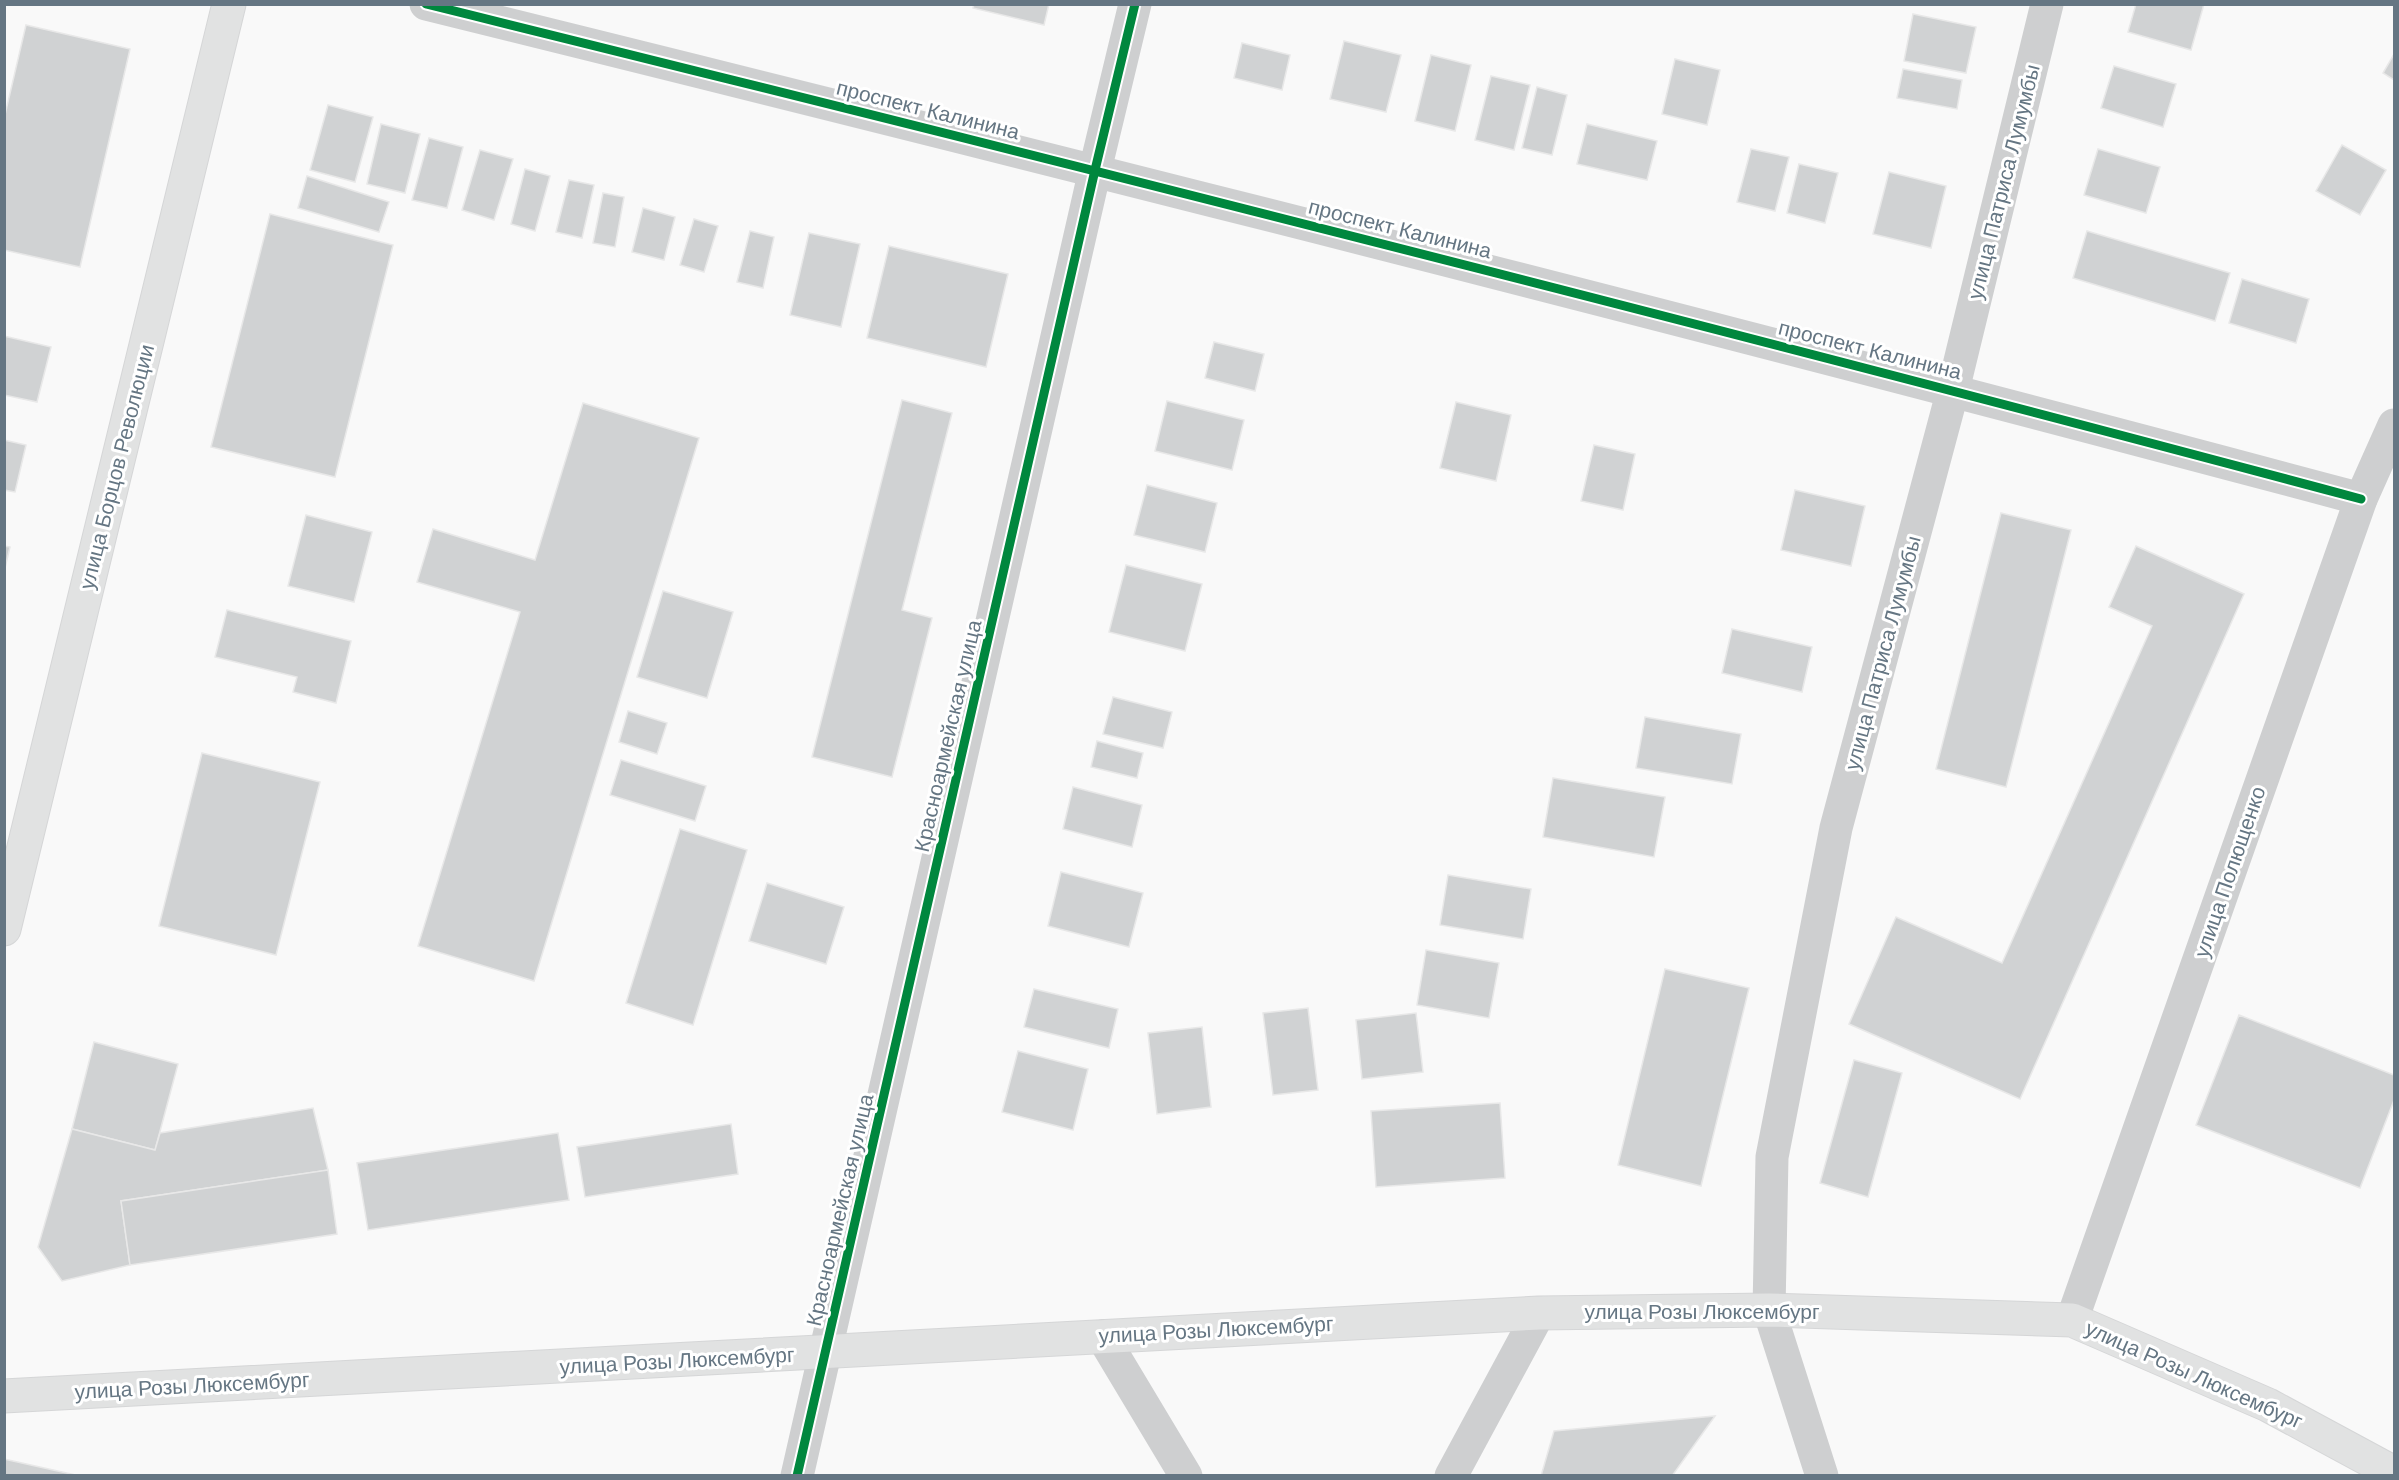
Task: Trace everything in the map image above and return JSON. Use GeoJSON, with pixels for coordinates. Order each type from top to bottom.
{"type":"FeatureCollection","features":[{"type":"Feature","properties":{"kind":"main road","name":"улица Борцов Революции"},"geometry":{"type":"LineString","coordinates":[[4,929],[229,4]]}},
{"type":"Feature","properties":{"kind":"main road","name":"улица Розы Люксембург"},"geometry":{"type":"LineString","coordinates":[[4,1396],[1539,1313],[1769,1310],[2072,1320],[2268,1405],[2394,1473]]}},
{"type":"Feature","properties":{"kind":"street","name":"проспект Калинина"},"geometry":{"type":"LineString","coordinates":[[426,4],[1095,170],[1953,390],[2361,499]]}},
{"type":"Feature","properties":{"kind":"street","name":"Красноармейская улица"},"geometry":{"type":"LineString","coordinates":[[797,1476],[1095,170],[1135,4]]}},
{"type":"Feature","properties":{"kind":"street","name":"улица Патриса Лумумбы"},"geometry":{"type":"LineString","coordinates":[[1822,1476],[1769,1310],[1772,1156],[1836,828],[1953,390],[2047,4]]}},
{"type":"Feature","properties":{"kind":"street","name":"улица Полющенко"},"geometry":{"type":"LineString","coordinates":[[2072,1320],[2361,499],[2394,425]]}},
{"type":"Feature","properties":{"kind":"street"},"geometry":{"type":"LineString","coordinates":[[1451,1476],[1539,1313]]}},
{"type":"Feature","properties":{"kind":"street"},"geometry":{"type":"LineString","coordinates":[[1102,1336],[1186,1476]]}},
{"type":"Feature","properties":{"kind":"building"},"geometry":{"type":"Polygon","coordinates":[[[974,4],[1049,4],[1044,25],[973,8],[974,4]]]}},
{"type":"Feature","properties":{"kind":"building"},"geometry":{"type":"Polygon","coordinates":[[[2136,4],[2204,4],[2191,50],[2128,32],[2136,4]]]}},
{"type":"Feature","properties":{"kind":"building"},"geometry":{"type":"Polygon","coordinates":[[[1913,14],[1976,27],[1966,73],[1904,61],[1913,14]]]}},
{"type":"Feature","properties":{"kind":"building"},"geometry":{"type":"Polygon","coordinates":[[[26,25],[130,49],[80,267],[4,250],[4,119],[26,25]]]}},
{"type":"Feature","properties":{"kind":"building"},"geometry":{"type":"Polygon","coordinates":[[[1344,41],[1401,55],[1386,112],[1330,99],[1344,41]]]}},
{"type":"Feature","properties":{"kind":"building"},"geometry":{"type":"Polygon","coordinates":[[[1242,43],[1290,55],[1282,90],[1234,78],[1242,43]]]}},
{"type":"Feature","properties":{"kind":"building"},"geometry":{"type":"Polygon","coordinates":[[[2394,54],[2394,80],[2383,73],[2394,54]]]}},
{"type":"Feature","properties":{"kind":"building"},"geometry":{"type":"Polygon","coordinates":[[[1431,55],[1471,65],[1455,131],[1415,121],[1431,55]]]}},
{"type":"Feature","properties":{"kind":"building"},"geometry":{"type":"Polygon","coordinates":[[[1675,59],[1720,70],[1707,125],[1662,114],[1675,59]]]}},
{"type":"Feature","properties":{"kind":"building"},"geometry":{"type":"Polygon","coordinates":[[[2114,66],[2176,84],[2163,127],[2101,108],[2114,66]]]}},
{"type":"Feature","properties":{"kind":"building"},"geometry":{"type":"Polygon","coordinates":[[[1903,69],[1962,80],[1957,109],[1897,98],[1903,69]]]}},
{"type":"Feature","properties":{"kind":"building"},"geometry":{"type":"Polygon","coordinates":[[[1491,76],[1530,85],[1514,150],[1475,140],[1491,76]]]}},
{"type":"Feature","properties":{"kind":"building"},"geometry":{"type":"Polygon","coordinates":[[[1537,87],[1567,95],[1552,155],[1522,148],[1537,87]]]}},
{"type":"Feature","properties":{"kind":"building"},"geometry":{"type":"Polygon","coordinates":[[[328,105],[373,117],[355,182],[310,170],[328,105]]]}},
{"type":"Feature","properties":{"kind":"building"},"geometry":{"type":"Polygon","coordinates":[[[381,124],[420,134],[405,193],[367,184],[381,124]]]}},
{"type":"Feature","properties":{"kind":"building"},"geometry":{"type":"Polygon","coordinates":[[[1587,124],[1657,141],[1647,180],[1577,164],[1587,124]]]}},
{"type":"Feature","properties":{"kind":"building"},"geometry":{"type":"Polygon","coordinates":[[[429,138],[463,147],[447,208],[412,200],[429,138]]]}},
{"type":"Feature","properties":{"kind":"building"},"geometry":{"type":"Polygon","coordinates":[[[2342,145],[2386,170],[2360,215],[2316,191],[2342,145]]]}},
{"type":"Feature","properties":{"kind":"building"},"geometry":{"type":"Polygon","coordinates":[[[1751,149],[1789,157],[1775,211],[1737,202],[1751,149]]]}},
{"type":"Feature","properties":{"kind":"building"},"geometry":{"type":"Polygon","coordinates":[[[2098,149],[2160,167],[2146,213],[2084,195],[2098,149]]]}},
{"type":"Feature","properties":{"kind":"building"},"geometry":{"type":"Polygon","coordinates":[[[480,150],[513,159],[494,220],[462,210],[480,150]]]}},
{"type":"Feature","properties":{"kind":"building"},"geometry":{"type":"Polygon","coordinates":[[[1799,164],[1838,173],[1825,223],[1787,213],[1799,164]]]}},
{"type":"Feature","properties":{"kind":"building"},"geometry":{"type":"Polygon","coordinates":[[[525,169],[550,176],[535,231],[511,224],[525,169]]]}},
{"type":"Feature","properties":{"kind":"building"},"geometry":{"type":"Polygon","coordinates":[[[1889,172],[1946,186],[1931,248],[1873,234],[1889,172]]]}},
{"type":"Feature","properties":{"kind":"building"},"geometry":{"type":"Polygon","coordinates":[[[307,176],[389,202],[379,232],[298,208],[307,176]]]}},
{"type":"Feature","properties":{"kind":"building"},"geometry":{"type":"Polygon","coordinates":[[[569,180],[594,185],[582,238],[556,232],[569,180]]]}},
{"type":"Feature","properties":{"kind":"building"},"geometry":{"type":"Polygon","coordinates":[[[603,193],[624,197],[615,247],[593,243],[603,193]]]}},
{"type":"Feature","properties":{"kind":"building"},"geometry":{"type":"Polygon","coordinates":[[[643,208],[675,217],[664,260],[632,252],[643,208]]]}},
{"type":"Feature","properties":{"kind":"building"},"geometry":{"type":"Polygon","coordinates":[[[270,214],[393,245],[335,477],[211,447],[270,214]]]}},
{"type":"Feature","properties":{"kind":"building"},"geometry":{"type":"Polygon","coordinates":[[[694,219],[718,226],[704,272],[680,265],[694,219]]]}},
{"type":"Feature","properties":{"kind":"building"},"geometry":{"type":"Polygon","coordinates":[[[750,231],[774,237],[763,288],[737,282],[750,231]]]}},
{"type":"Feature","properties":{"kind":"building"},"geometry":{"type":"Polygon","coordinates":[[[2087,231],[2230,273],[2215,321],[2073,278],[2087,231]]]}},
{"type":"Feature","properties":{"kind":"building"},"geometry":{"type":"Polygon","coordinates":[[[809,233],[860,244],[841,327],[790,315],[809,233]]]}},
{"type":"Feature","properties":{"kind":"building"},"geometry":{"type":"Polygon","coordinates":[[[889,246],[1008,274],[986,367],[867,338],[889,246]]]}},
{"type":"Feature","properties":{"kind":"building"},"geometry":{"type":"Polygon","coordinates":[[[2242,279],[2309,299],[2296,343],[2229,323],[2242,279]]]}},
{"type":"Feature","properties":{"kind":"building"},"geometry":{"type":"Polygon","coordinates":[[[4,336],[51,347],[37,402],[4,395],[4,336]]]}},
{"type":"Feature","properties":{"kind":"building"},"geometry":{"type":"Polygon","coordinates":[[[1214,342],[1264,354],[1255,391],[1205,378],[1214,342]]]}},
{"type":"Feature","properties":{"kind":"building"},"geometry":{"type":"Polygon","coordinates":[[[902,400],[952,413],[902,610],[932,618],[892,777],[812,757],[902,400]]]}},
{"type":"Feature","properties":{"kind":"building"},"geometry":{"type":"Polygon","coordinates":[[[1167,401],[1244,420],[1232,470],[1155,451],[1167,401]]]}},
{"type":"Feature","properties":{"kind":"building"},"geometry":{"type":"Polygon","coordinates":[[[1456,402],[1511,415],[1496,481],[1440,468],[1456,402]]]}},
{"type":"Feature","properties":{"kind":"building"},"geometry":{"type":"Polygon","coordinates":[[[583,403],[699,438],[534,981],[418,946],[520,612],[417,582],[433,529],[535,560],[583,403]]]}},
{"type":"Feature","properties":{"kind":"building"},"geometry":{"type":"Polygon","coordinates":[[[4,440],[26,445],[15,492],[4,490],[4,440]]]}},
{"type":"Feature","properties":{"kind":"building"},"geometry":{"type":"Polygon","coordinates":[[[1594,445],[1635,454],[1623,510],[1581,501],[1594,445]]]}},
{"type":"Feature","properties":{"kind":"building"},"geometry":{"type":"Polygon","coordinates":[[[1147,485],[1217,503],[1205,552],[1134,535],[1147,485]]]}},
{"type":"Feature","properties":{"kind":"building"},"geometry":{"type":"Polygon","coordinates":[[[1795,490],[1865,506],[1851,566],[1781,550],[1795,490]]]}},
{"type":"Feature","properties":{"kind":"building"},"geometry":{"type":"Polygon","coordinates":[[[2001,513],[2071,530],[2006,787],[1936,769],[2001,513]]]}},
{"type":"Feature","properties":{"kind":"building"},"geometry":{"type":"Polygon","coordinates":[[[306,515],[372,532],[354,602],[288,586],[306,515]]]}},
{"type":"Feature","properties":{"kind":"building"},"geometry":{"type":"Polygon","coordinates":[[[4,546],[10,547],[4,572],[4,546]]]}},
{"type":"Feature","properties":{"kind":"building"},"geometry":{"type":"Polygon","coordinates":[[[2136,546],[2244,594],[2020,1099],[1849,1024],[1896,917],[2002,963],[2152,626],[2109,607],[2136,546]]]}},
{"type":"Feature","properties":{"kind":"building"},"geometry":{"type":"Polygon","coordinates":[[[1126,565],[1202,584],[1185,651],[1109,632],[1126,565]]]}},
{"type":"Feature","properties":{"kind":"building"},"geometry":{"type":"Polygon","coordinates":[[[663,591],[733,612],[707,698],[637,677],[663,591]]]}},
{"type":"Feature","properties":{"kind":"building"},"geometry":{"type":"Polygon","coordinates":[[[227,610],[351,641],[336,703],[293,692],[297,677],[215,657],[227,610]]]}},
{"type":"Feature","properties":{"kind":"building"},"geometry":{"type":"Polygon","coordinates":[[[1732,629],[1812,647],[1802,692],[1722,673],[1732,629]]]}},
{"type":"Feature","properties":{"kind":"building"},"geometry":{"type":"Polygon","coordinates":[[[1113,697],[1172,712],[1163,748],[1103,734],[1113,697]]]}},
{"type":"Feature","properties":{"kind":"building"},"geometry":{"type":"Polygon","coordinates":[[[628,711],[667,723],[657,754],[619,742],[628,711]]]}},
{"type":"Feature","properties":{"kind":"building"},"geometry":{"type":"Polygon","coordinates":[[[1645,717],[1741,734],[1732,784],[1636,768],[1645,717]]]}},
{"type":"Feature","properties":{"kind":"building"},"geometry":{"type":"Polygon","coordinates":[[[1097,741],[1143,753],[1137,778],[1091,767],[1097,741]]]}},
{"type":"Feature","properties":{"kind":"building"},"geometry":{"type":"Polygon","coordinates":[[[202,753],[320,782],[276,955],[159,926],[202,753]]]}},
{"type":"Feature","properties":{"kind":"building"},"geometry":{"type":"Polygon","coordinates":[[[621,760],[706,786],[695,821],[610,795],[621,760]]]}},
{"type":"Feature","properties":{"kind":"building"},"geometry":{"type":"Polygon","coordinates":[[[1553,778],[1665,797],[1654,857],[1543,837],[1553,778]]]}},
{"type":"Feature","properties":{"kind":"building"},"geometry":{"type":"Polygon","coordinates":[[[1073,787],[1142,805],[1132,847],[1063,829],[1073,787]]]}},
{"type":"Feature","properties":{"kind":"building"},"geometry":{"type":"Polygon","coordinates":[[[680,829],[747,850],[693,1025],[626,1003],[680,829]]]}},
{"type":"Feature","properties":{"kind":"building"},"geometry":{"type":"Polygon","coordinates":[[[1061,872],[1143,893],[1129,947],[1048,926],[1061,872]]]}},
{"type":"Feature","properties":{"kind":"building"},"geometry":{"type":"Polygon","coordinates":[[[1448,875],[1531,889],[1523,939],[1440,925],[1448,875]]]}},
{"type":"Feature","properties":{"kind":"building"},"geometry":{"type":"Polygon","coordinates":[[[767,883],[844,907],[826,964],[749,941],[767,883]]]}},
{"type":"Feature","properties":{"kind":"building"},"geometry":{"type":"Polygon","coordinates":[[[1426,950],[1499,963],[1489,1018],[1417,1005],[1426,950]]]}},
{"type":"Feature","properties":{"kind":"building"},"geometry":{"type":"Polygon","coordinates":[[[1665,969],[1749,988],[1701,1186],[1618,1165],[1665,969]]]}},
{"type":"Feature","properties":{"kind":"building"},"geometry":{"type":"Polygon","coordinates":[[[1034,989],[1118,1009],[1109,1048],[1024,1027],[1034,989]]]}},
{"type":"Feature","properties":{"kind":"building"},"geometry":{"type":"Polygon","coordinates":[[[1308,1008],[1318,1090],[1273,1095],[1263,1013],[1308,1008]]]}},
{"type":"Feature","properties":{"kind":"building"},"geometry":{"type":"Polygon","coordinates":[[[1416,1013],[1423,1072],[1362,1079],[1356,1020],[1416,1013]]]}},
{"type":"Feature","properties":{"kind":"building"},"geometry":{"type":"Polygon","coordinates":[[[2239,1015],[2394,1075],[2394,1100],[2360,1188],[2196,1125],[2239,1015]]]}},
{"type":"Feature","properties":{"kind":"building"},"geometry":{"type":"Polygon","coordinates":[[[1202,1027],[1211,1107],[1157,1114],[1148,1033],[1202,1027]]]}},
{"type":"Feature","properties":{"kind":"building"},"geometry":{"type":"Polygon","coordinates":[[[94,1042],[178,1064],[155,1150],[72,1129],[94,1042]]]}},
{"type":"Feature","properties":{"kind":"building"},"geometry":{"type":"Polygon","coordinates":[[[1018,1051],[1088,1069],[1073,1130],[1002,1112],[1018,1051]]]}},
{"type":"Feature","properties":{"kind":"building"},"geometry":{"type":"Polygon","coordinates":[[[1854,1060],[1902,1073],[1868,1197],[1820,1183],[1854,1060]]]}},
{"type":"Feature","properties":{"kind":"building"},"geometry":{"type":"Polygon","coordinates":[[[1500,1103],[1505,1178],[1376,1187],[1371,1111],[1500,1103]]]}},
{"type":"Feature","properties":{"kind":"building"},"geometry":{"type":"Polygon","coordinates":[[[313,1108],[328,1170],[121,1201],[130,1265],[62,1281],[38,1247],[72,1129],[155,1150],[160,1133],[313,1108]]]}},
{"type":"Feature","properties":{"kind":"building"},"geometry":{"type":"Polygon","coordinates":[[[731,1124],[738,1174],[585,1197],[577,1147],[731,1124]]]}},
{"type":"Feature","properties":{"kind":"building"},"geometry":{"type":"Polygon","coordinates":[[[558,1133],[569,1200],[368,1230],[357,1163],[558,1133]]]}},
{"type":"Feature","properties":{"kind":"building"},"geometry":{"type":"Polygon","coordinates":[[[328,1170],[337,1234],[130,1265],[121,1201],[328,1170]]]}},
{"type":"Feature","properties":{"kind":"building"},"geometry":{"type":"Polygon","coordinates":[[[1715,1416],[1672,1476],[1541,1476],[1554,1431],[1715,1416]]]}},
{"type":"Feature","properties":{"kind":"building"},"geometry":{"type":"Polygon","coordinates":[[[4,1459],[80,1476],[4,1476],[4,1459]]]}},
{"type":"Feature","properties":{"kind":"cycle path"},"geometry":{"type":"LineString","coordinates":[[426,4],[1395,247],[2361,499]]}},
{"type":"Feature","properties":{"kind":"cycle path"},"geometry":{"type":"LineString","coordinates":[[797,1476],[1095,170],[1135,4]]}}]}
